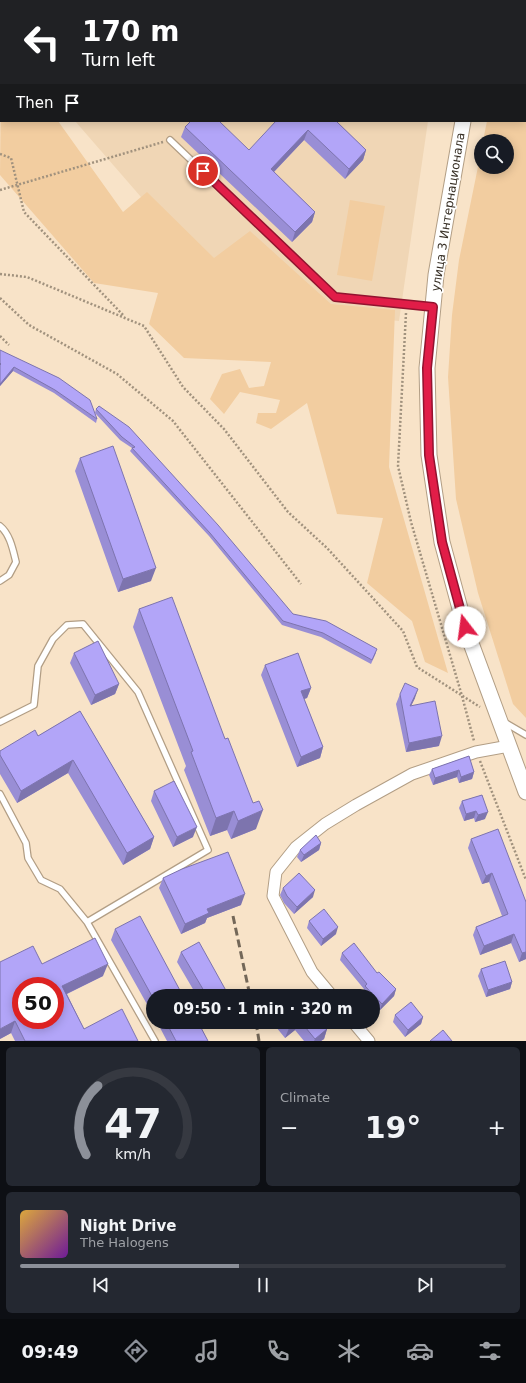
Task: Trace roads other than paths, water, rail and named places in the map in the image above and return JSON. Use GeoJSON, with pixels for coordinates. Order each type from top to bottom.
{"type":"FeatureCollection","features":[{"type":"Feature","properties":{"kind":"main road","name":"улица 3 Интернационала"},"geometry":{"type":"LineString","coordinates":[[463,122],[436,275],[427,368],[429,455],[442,542],[465,627],[526,792]]}},
{"type":"Feature","properties":{"kind":"street"},"geometry":{"type":"LineString","coordinates":[[326,989],[312,972],[273,896],[276,872],[296,847],[325,824],[412,774],[476,752],[509,746]]}},
{"type":"Feature","properties":{"kind":"street"},"geometry":{"type":"LineString","coordinates":[[359,1029],[369,1041]]}},
{"type":"Feature","properties":{"kind":"lane"},"geometry":{"type":"LineString","coordinates":[[170,140],[335,297],[433,307]]}},
{"type":"Feature","properties":{"kind":"lane"},"geometry":{"type":"LineString","coordinates":[[0,526],[4,529],[13,548],[16,562],[8,575],[0,581]]}},
{"type":"Feature","properties":{"kind":"lane"},"geometry":{"type":"LineString","coordinates":[[0,722],[34,705],[38,666],[53,639],[67,625],[83,624],[138,692],[208,850],[87,922]]}},
{"type":"Feature","properties":{"kind":"lane"},"geometry":{"type":"LineString","coordinates":[[499,719],[526,735]]}},
{"type":"Feature","properties":{"kind":"lane"},"geometry":{"type":"LineString","coordinates":[[0,794],[26,843],[28,858],[41,880],[60,889],[87,922],[154,1041]]}},
{"type":"Feature","properties":{"kind":"railway"},"geometry":{"type":"LineString","coordinates":[[233,916],[249,989]]}},
{"type":"Feature","properties":{"kind":"railway"},"geometry":{"type":"LineString","coordinates":[[257,1029],[259,1041]]}}]}
